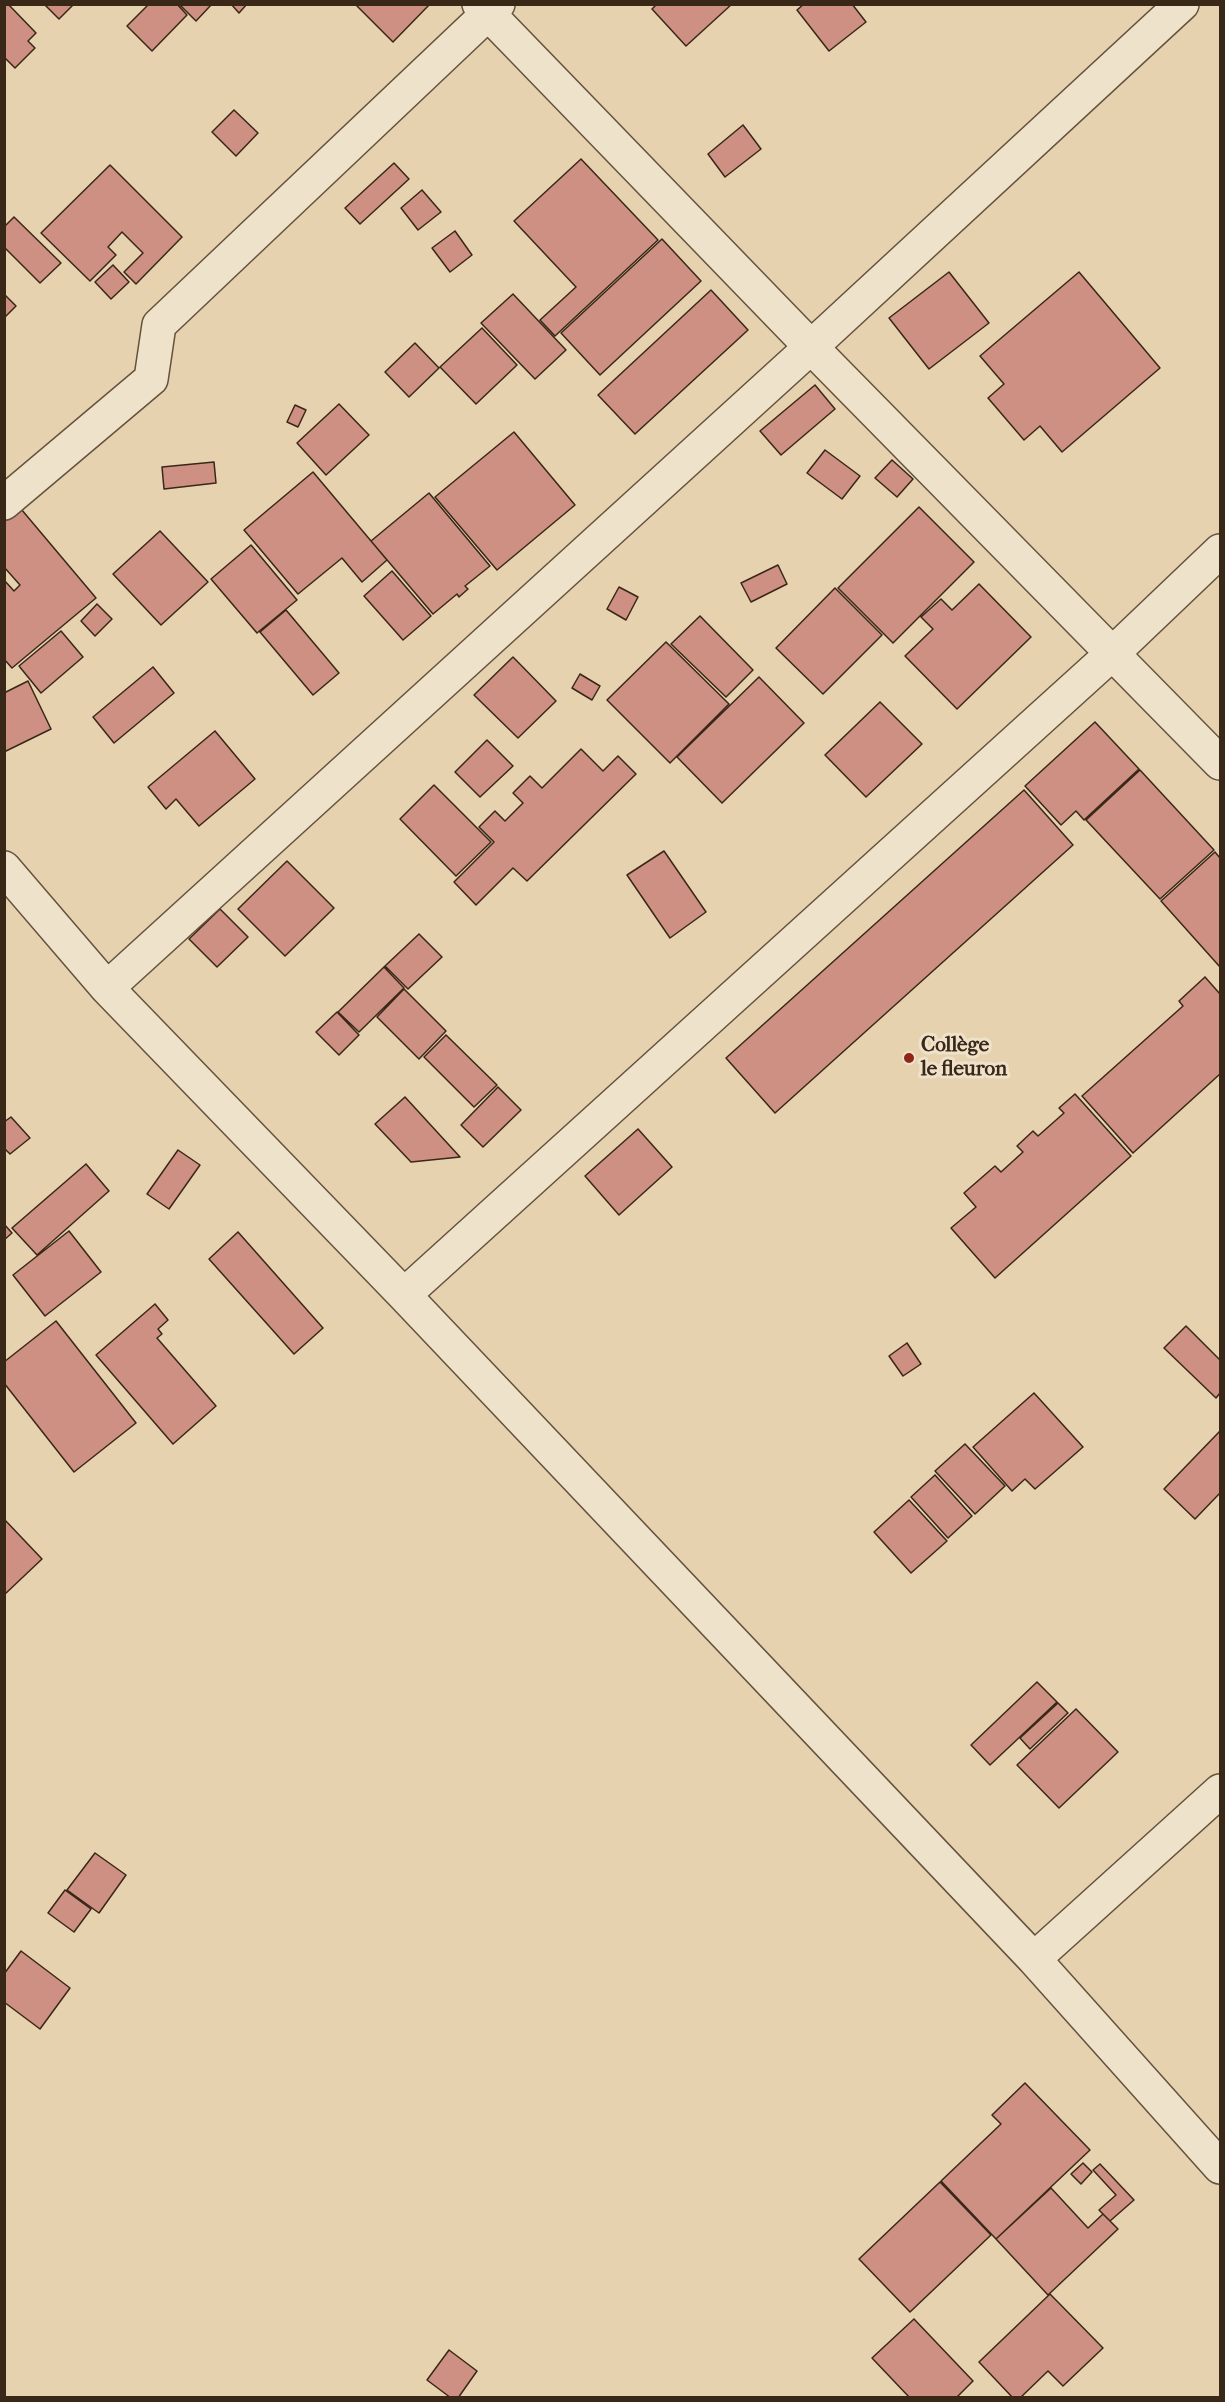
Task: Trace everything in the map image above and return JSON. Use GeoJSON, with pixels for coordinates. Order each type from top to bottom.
{"type":"FeatureCollection","features":[{"type":"Feature","properties":{"kind":"street"},"geometry":{"type":"LineString","coordinates":[[107,988],[811,347],[1182,4]]}},
{"type":"Feature","properties":{"kind":"street"},"geometry":{"type":"LineString","coordinates":[[4,503],[151,379],[159,325],[488,8],[811,347],[1221,763]]}},
{"type":"Feature","properties":{"kind":"street"},"geometry":{"type":"LineString","coordinates":[[404,1295],[1114,652],[1221,551]]}},
{"type":"Feature","properties":{"kind":"street"},"geometry":{"type":"LineString","coordinates":[[4,868],[107,988],[404,1295],[1034,1959],[1221,2167]]}},
{"type":"Feature","properties":{"kind":"street"},"geometry":{"type":"LineString","coordinates":[[1034,1959],[1221,1791]]}},
{"type":"Feature","properties":{"kind":"building"},"geometry":{"type":"Polygon","coordinates":[[[4,4],[8,4],[36,33],[28,41],[35,48],[15,68],[4,57],[4,4]]]}},
{"type":"Feature","properties":{"kind":"building"},"geometry":{"type":"Polygon","coordinates":[[[44,4],[74,4],[59,19],[44,4]]]}},
{"type":"Feature","properties":{"kind":"building"},"geometry":{"type":"Polygon","coordinates":[[[149,4],[177,4],[187,15],[152,51],[127,26],[149,4]]]}},
{"type":"Feature","properties":{"kind":"building"},"geometry":{"type":"Polygon","coordinates":[[[179,4],[212,4],[196,21],[179,4]]]}},
{"type":"Feature","properties":{"kind":"building"},"geometry":{"type":"Polygon","coordinates":[[[231,4],[247,4],[239,13],[231,4]]]}},
{"type":"Feature","properties":{"kind":"building"},"geometry":{"type":"Polygon","coordinates":[[[355,4],[430,4],[393,42],[355,4]]]}},
{"type":"Feature","properties":{"kind":"building"},"geometry":{"type":"Polygon","coordinates":[[[657,4],[732,4],[686,46],[652,9],[657,4]]]}},
{"type":"Feature","properties":{"kind":"building"},"geometry":{"type":"Polygon","coordinates":[[[804,4],[852,4],[866,22],[829,51],[797,10],[804,4]]]}},
{"type":"Feature","properties":{"kind":"building"},"geometry":{"type":"Polygon","coordinates":[[[234,110],[258,133],[236,156],[212,132],[234,110]]]}},
{"type":"Feature","properties":{"kind":"building"},"geometry":{"type":"Polygon","coordinates":[[[743,125],[761,149],[725,177],[708,154],[743,125]]]}},
{"type":"Feature","properties":{"kind":"building"},"geometry":{"type":"Polygon","coordinates":[[[581,159],[658,240],[555,336],[540,320],[576,287],[514,221],[581,159]]]}},
{"type":"Feature","properties":{"kind":"building"},"geometry":{"type":"Polygon","coordinates":[[[394,163],[409,179],[360,224],[345,208],[394,163]]]}},
{"type":"Feature","properties":{"kind":"building"},"geometry":{"type":"Polygon","coordinates":[[[110,165],[182,237],[136,284],[124,272],[143,253],[122,232],[108,247],[116,255],[90,281],[41,233],[110,165]]]}},
{"type":"Feature","properties":{"kind":"building"},"geometry":{"type":"Polygon","coordinates":[[[422,190],[441,212],[418,230],[401,208],[422,190]]]}},
{"type":"Feature","properties":{"kind":"building"},"geometry":{"type":"Polygon","coordinates":[[[14,217],[61,263],[40,283],[4,247],[4,227],[14,217]]]}},
{"type":"Feature","properties":{"kind":"building"},"geometry":{"type":"Polygon","coordinates":[[[455,231],[472,255],[450,272],[432,248],[455,231]]]}},
{"type":"Feature","properties":{"kind":"building"},"geometry":{"type":"Polygon","coordinates":[[[662,239],[701,281],[600,375],[561,333],[662,239]]]}},
{"type":"Feature","properties":{"kind":"building"},"geometry":{"type":"Polygon","coordinates":[[[113,265],[129,282],[111,299],[95,282],[113,265]]]}},
{"type":"Feature","properties":{"kind":"building"},"geometry":{"type":"Polygon","coordinates":[[[949,272],[989,323],[929,369],[889,318],[949,272]]]}},
{"type":"Feature","properties":{"kind":"building"},"geometry":{"type":"Polygon","coordinates":[[[1079,272],[1160,368],[1062,452],[1040,426],[1024,440],[988,398],[1004,384],[980,356],[1079,272]]]}},
{"type":"Feature","properties":{"kind":"building"},"geometry":{"type":"Polygon","coordinates":[[[711,290],[748,330],[635,434],[598,395],[711,290]]]}},
{"type":"Feature","properties":{"kind":"building"},"geometry":{"type":"Polygon","coordinates":[[[4,294],[16,306],[4,318],[4,294]]]}},
{"type":"Feature","properties":{"kind":"building"},"geometry":{"type":"Polygon","coordinates":[[[513,294],[566,350],[535,379],[481,323],[513,294]]]}},
{"type":"Feature","properties":{"kind":"building"},"geometry":{"type":"Polygon","coordinates":[[[482,328],[517,365],[476,404],[440,367],[482,328]]]}},
{"type":"Feature","properties":{"kind":"building"},"geometry":{"type":"Polygon","coordinates":[[[415,343],[439,368],[409,397],[385,372],[415,343]]]}},
{"type":"Feature","properties":{"kind":"building"},"geometry":{"type":"Polygon","coordinates":[[[815,385],[835,409],[781,455],[760,431],[815,385]]]}},
{"type":"Feature","properties":{"kind":"building"},"geometry":{"type":"Polygon","coordinates":[[[339,404],[369,435],[326,475],[297,443],[339,404]]]}},
{"type":"Feature","properties":{"kind":"building"},"geometry":{"type":"Polygon","coordinates":[[[295,405],[306,410],[298,427],[287,422],[295,405]]]}},
{"type":"Feature","properties":{"kind":"building"},"geometry":{"type":"Polygon","coordinates":[[[514,432],[575,505],[497,570],[435,497],[514,432]]]}},
{"type":"Feature","properties":{"kind":"building"},"geometry":{"type":"Polygon","coordinates":[[[825,450],[860,476],[842,499],[807,473],[825,450]]]}},
{"type":"Feature","properties":{"kind":"building"},"geometry":{"type":"Polygon","coordinates":[[[892,460],[913,479],[897,497],[875,478],[892,460]]]}},
{"type":"Feature","properties":{"kind":"building"},"geometry":{"type":"Polygon","coordinates":[[[214,462],[216,483],[164,489],[162,467],[214,462]]]}},
{"type":"Feature","properties":{"kind":"building"},"geometry":{"type":"Polygon","coordinates":[[[313,472],[387,560],[362,582],[342,558],[298,594],[244,530],[313,472]]]}},
{"type":"Feature","properties":{"kind":"building"},"geometry":{"type":"Polygon","coordinates":[[[429,493],[490,566],[465,586],[468,589],[459,597],[457,594],[433,614],[371,541],[429,493]]]}},
{"type":"Feature","properties":{"kind":"building"},"geometry":{"type":"Polygon","coordinates":[[[16,503],[96,598],[12,668],[4,659],[4,580],[14,591],[20,585],[4,567],[4,512],[16,503]]]}},
{"type":"Feature","properties":{"kind":"building"},"geometry":{"type":"Polygon","coordinates":[[[919,507],[974,562],[893,643],[838,588],[919,507]]]}},
{"type":"Feature","properties":{"kind":"building"},"geometry":{"type":"Polygon","coordinates":[[[160,531],[208,582],[161,625],[113,574],[160,531]]]}},
{"type":"Feature","properties":{"kind":"building"},"geometry":{"type":"Polygon","coordinates":[[[251,545],[297,600],[257,633],[211,579],[251,545]]]}},
{"type":"Feature","properties":{"kind":"building"},"geometry":{"type":"Polygon","coordinates":[[[778,565],[787,584],[751,602],[741,583],[778,565]]]}},
{"type":"Feature","properties":{"kind":"building"},"geometry":{"type":"Polygon","coordinates":[[[392,571],[431,616],[403,640],[364,596],[392,571]]]}},
{"type":"Feature","properties":{"kind":"building"},"geometry":{"type":"Polygon","coordinates":[[[979,584],[1031,637],[957,709],[905,656],[933,629],[921,617],[941,599],[952,610],[979,584]]]}},
{"type":"Feature","properties":{"kind":"building"},"geometry":{"type":"Polygon","coordinates":[[[619,587],[638,597],[626,620],[607,609],[619,587]]]}},
{"type":"Feature","properties":{"kind":"building"},"geometry":{"type":"Polygon","coordinates":[[[835,588],[882,635],[823,694],[776,648],[835,588]]]}},
{"type":"Feature","properties":{"kind":"building"},"geometry":{"type":"Polygon","coordinates":[[[97,604],[112,619],[95,636],[81,621],[97,604]]]}},
{"type":"Feature","properties":{"kind":"building"},"geometry":{"type":"Polygon","coordinates":[[[286,610],[339,673],[313,695],[260,632],[286,610]]]}},
{"type":"Feature","properties":{"kind":"building"},"geometry":{"type":"Polygon","coordinates":[[[700,616],[753,670],[726,697],[671,644],[700,616]]]}},
{"type":"Feature","properties":{"kind":"building"},"geometry":{"type":"Polygon","coordinates":[[[61,631],[83,657],[41,693],[19,666],[61,631]]]}},
{"type":"Feature","properties":{"kind":"building"},"geometry":{"type":"Polygon","coordinates":[[[666,642],[729,704],[670,763],[607,700],[666,642]]]}},
{"type":"Feature","properties":{"kind":"building"},"geometry":{"type":"Polygon","coordinates":[[[513,657],[556,701],[518,738],[474,695],[513,657]]]}},
{"type":"Feature","properties":{"kind":"building"},"geometry":{"type":"Polygon","coordinates":[[[153,667],[174,693],[114,743],[93,717],[153,667]]]}},
{"type":"Feature","properties":{"kind":"building"},"geometry":{"type":"Polygon","coordinates":[[[580,674],[600,686],[592,700],[572,688],[580,674]]]}},
{"type":"Feature","properties":{"kind":"building"},"geometry":{"type":"Polygon","coordinates":[[[759,677],[804,723],[722,803],[677,757],[759,677]]]}},
{"type":"Feature","properties":{"kind":"building"},"geometry":{"type":"Polygon","coordinates":[[[28,681],[51,729],[4,752],[4,693],[28,681]]]}},
{"type":"Feature","properties":{"kind":"building"},"geometry":{"type":"Polygon","coordinates":[[[880,702],[922,744],[866,797],[825,755],[880,702]]]}},
{"type":"Feature","properties":{"kind":"building"},"geometry":{"type":"Polygon","coordinates":[[[1095,722],[1139,769],[1084,820],[1076,811],[1061,825],[1025,786],[1095,722]]]}},
{"type":"Feature","properties":{"kind":"building"},"geometry":{"type":"Polygon","coordinates":[[[215,731],[255,779],[199,826],[176,799],[166,809],[148,787],[215,731]]]}},
{"type":"Feature","properties":{"kind":"building"},"geometry":{"type":"Polygon","coordinates":[[[487,740],[513,766],[480,797],[455,772],[487,740]]]}},
{"type":"Feature","properties":{"kind":"building"},"geometry":{"type":"Polygon","coordinates":[[[581,749],[603,771],[618,756],[636,774],[527,881],[513,868],[476,905],[454,882],[494,842],[479,827],[495,811],[505,821],[523,803],[513,793],[530,776],[542,788],[581,749]]]}},
{"type":"Feature","properties":{"kind":"building"},"geometry":{"type":"Polygon","coordinates":[[[1140,770],[1214,850],[1160,899],[1086,820],[1140,770]]]}},
{"type":"Feature","properties":{"kind":"building"},"geometry":{"type":"Polygon","coordinates":[[[434,785],[491,842],[456,876],[400,819],[434,785]]]}},
{"type":"Feature","properties":{"kind":"building"},"geometry":{"type":"Polygon","coordinates":[[[1024,790],[1073,845],[775,1113],[726,1058],[1024,790]]]}},
{"type":"Feature","properties":{"kind":"building"},"geometry":{"type":"Polygon","coordinates":[[[664,851],[706,912],[670,938],[627,875],[664,851]]]}},
{"type":"Feature","properties":{"kind":"building"},"geometry":{"type":"Polygon","coordinates":[[[1215,852],[1220,858],[1220,967],[1161,901],[1215,852]]]}},
{"type":"Feature","properties":{"kind":"building"},"geometry":{"type":"Polygon","coordinates":[[[287,861],[334,908],[285,956],[238,909],[287,861]]]}},
{"type":"Feature","properties":{"kind":"building"},"geometry":{"type":"Polygon","coordinates":[[[220,909],[248,937],[217,967],[189,939],[220,909]]]}},
{"type":"Feature","properties":{"kind":"building"},"geometry":{"type":"Polygon","coordinates":[[[419,934],[442,957],[408,989],[385,966],[419,934]]]}},
{"type":"Feature","properties":{"kind":"building"},"geometry":{"type":"Polygon","coordinates":[[[384,967],[404,988],[359,1032],[338,1012],[384,967]]]}},
{"type":"Feature","properties":{"kind":"building"},"geometry":{"type":"Polygon","coordinates":[[[1205,977],[1220,994],[1220,1074],[1133,1153],[1082,1096],[1183,1006],[1179,1001],[1205,977]]]}},
{"type":"Feature","properties":{"kind":"building"},"geometry":{"type":"Polygon","coordinates":[[[404,989],[446,1031],[419,1059],[377,1017],[404,989]]]}},
{"type":"Feature","properties":{"kind":"building"},"geometry":{"type":"Polygon","coordinates":[[[337,1012],[359,1035],[339,1055],[316,1032],[337,1012]]]}},
{"type":"Feature","properties":{"kind":"building"},"geometry":{"type":"Polygon","coordinates":[[[446,1035],[497,1085],[474,1107],[424,1057],[446,1035]]]}},
{"type":"Feature","properties":{"kind":"building"},"geometry":{"type":"Polygon","coordinates":[[[498,1087],[521,1110],[483,1147],[461,1125],[498,1087]]]}},
{"type":"Feature","properties":{"kind":"building"},"geometry":{"type":"Polygon","coordinates":[[[1075,1094],[1131,1156],[995,1278],[951,1228],[976,1207],[964,1193],[995,1166],[1001,1172],[1023,1152],[1017,1146],[1033,1131],[1038,1136],[1064,1113],[1059,1108],[1075,1094]]]}},
{"type":"Feature","properties":{"kind":"building"},"geometry":{"type":"Polygon","coordinates":[[[405,1097],[460,1157],[411,1162],[375,1124],[405,1097]]]}},
{"type":"Feature","properties":{"kind":"building"},"geometry":{"type":"Polygon","coordinates":[[[11,1117],[30,1138],[10,1154],[4,1148],[4,1122],[11,1117]]]}},
{"type":"Feature","properties":{"kind":"building"},"geometry":{"type":"Polygon","coordinates":[[[638,1129],[672,1167],[619,1215],[585,1176],[638,1129]]]}},
{"type":"Feature","properties":{"kind":"building"},"geometry":{"type":"Polygon","coordinates":[[[178,1150],[200,1165],[169,1209],[147,1194],[178,1150]]]}},
{"type":"Feature","properties":{"kind":"building"},"geometry":{"type":"Polygon","coordinates":[[[86,1164],[109,1191],[37,1255],[12,1228],[86,1164]]]}},
{"type":"Feature","properties":{"kind":"building"},"geometry":{"type":"Polygon","coordinates":[[[4,1224],[12,1233],[4,1240],[4,1224]]]}},
{"type":"Feature","properties":{"kind":"building"},"geometry":{"type":"Polygon","coordinates":[[[69,1231],[101,1272],[45,1316],[13,1275],[69,1231]]]}},
{"type":"Feature","properties":{"kind":"building"},"geometry":{"type":"Polygon","coordinates":[[[238,1232],[323,1328],[294,1354],[209,1259],[238,1232]]]}},
{"type":"Feature","properties":{"kind":"building"},"geometry":{"type":"Polygon","coordinates":[[[155,1304],[168,1320],[158,1329],[162,1334],[157,1338],[216,1406],[173,1444],[96,1355],[155,1304]]]}},
{"type":"Feature","properties":{"kind":"building"},"geometry":{"type":"Polygon","coordinates":[[[56,1321],[136,1423],[74,1472],[4,1383],[4,1362],[56,1321]]]}},
{"type":"Feature","properties":{"kind":"building"},"geometry":{"type":"Polygon","coordinates":[[[1186,1326],[1220,1360],[1220,1393],[1216,1398],[1164,1348],[1186,1326]]]}},
{"type":"Feature","properties":{"kind":"building"},"geometry":{"type":"Polygon","coordinates":[[[907,1343],[921,1364],[903,1376],[889,1356],[907,1343]]]}},
{"type":"Feature","properties":{"kind":"building"},"geometry":{"type":"Polygon","coordinates":[[[1034,1393],[1083,1447],[1035,1489],[1025,1479],[1012,1491],[973,1447],[1034,1393]]]}},
{"type":"Feature","properties":{"kind":"building"},"geometry":{"type":"Polygon","coordinates":[[[1220,1431],[1220,1493],[1195,1519],[1164,1489],[1220,1431]]]}},
{"type":"Feature","properties":{"kind":"building"},"geometry":{"type":"Polygon","coordinates":[[[965,1444],[1005,1486],[975,1514],[935,1471],[965,1444]]]}},
{"type":"Feature","properties":{"kind":"building"},"geometry":{"type":"Polygon","coordinates":[[[935,1475],[972,1516],[948,1538],[911,1497],[935,1475]]]}},
{"type":"Feature","properties":{"kind":"building"},"geometry":{"type":"Polygon","coordinates":[[[909,1500],[947,1541],[911,1573],[874,1532],[909,1500]]]}},
{"type":"Feature","properties":{"kind":"building"},"geometry":{"type":"Polygon","coordinates":[[[4,1519],[42,1559],[4,1595],[4,1519]]]}},
{"type":"Feature","properties":{"kind":"building"},"geometry":{"type":"Polygon","coordinates":[[[1037,1682],[1057,1702],[990,1765],[971,1745],[1037,1682]]]}},
{"type":"Feature","properties":{"kind":"building"},"geometry":{"type":"Polygon","coordinates":[[[1058,1703],[1068,1713],[1030,1749],[1020,1738],[1058,1703]]]}},
{"type":"Feature","properties":{"kind":"building"},"geometry":{"type":"Polygon","coordinates":[[[1076,1709],[1118,1752],[1059,1808],[1017,1765],[1076,1709]]]}},
{"type":"Feature","properties":{"kind":"building"},"geometry":{"type":"Polygon","coordinates":[[[95,1853],[126,1875],[99,1913],[67,1890],[95,1853]]]}},
{"type":"Feature","properties":{"kind":"building"},"geometry":{"type":"Polygon","coordinates":[[[65,1890],[91,1909],[74,1932],[48,1913],[65,1890]]]}},
{"type":"Feature","properties":{"kind":"building"},"geometry":{"type":"Polygon","coordinates":[[[21,1951],[70,1988],[40,2029],[4,2002],[4,1974],[21,1951]]]}},
{"type":"Feature","properties":{"kind":"building"},"geometry":{"type":"Polygon","coordinates":[[[1025,2083],[1090,2150],[996,2239],[941,2181],[1001,2124],[992,2115],[1025,2083]]]}},
{"type":"Feature","properties":{"kind":"building"},"geometry":{"type":"Polygon","coordinates":[[[1083,2163],[1092,2172],[1081,2184],[1071,2174],[1083,2163]]]}},
{"type":"Feature","properties":{"kind":"building"},"geometry":{"type":"Polygon","coordinates":[[[1100,2164],[1134,2200],[1110,2221],[1099,2210],[1116,2195],[1093,2170],[1100,2164]]]}},
{"type":"Feature","properties":{"kind":"building"},"geometry":{"type":"Polygon","coordinates":[[[940,2182],[991,2235],[910,2312],[859,2259],[940,2182]]]}},
{"type":"Feature","properties":{"kind":"building"},"geometry":{"type":"Polygon","coordinates":[[[1051,2188],[1088,2228],[1103,2214],[1118,2229],[1048,2295],[996,2239],[1051,2188]]]}},
{"type":"Feature","properties":{"kind":"building"},"geometry":{"type":"Polygon","coordinates":[[[1050,2294],[1103,2348],[1063,2386],[1048,2371],[1020,2398],[1013,2398],[979,2362],[1050,2294]]]}},
{"type":"Feature","properties":{"kind":"building"},"geometry":{"type":"Polygon","coordinates":[[[914,2319],[973,2381],[956,2398],[910,2398],[872,2358],[914,2319]]]}},
{"type":"Feature","properties":{"kind":"building"},"geometry":{"type":"Polygon","coordinates":[[[449,2350],[477,2371],[458,2398],[451,2398],[427,2380],[449,2350]]]}},
{"type":"Feature","properties":{"kind":"place","name":"Collège le fleuron"},"geometry":{"type":"Point","coordinates":[909,1058]}}]}
